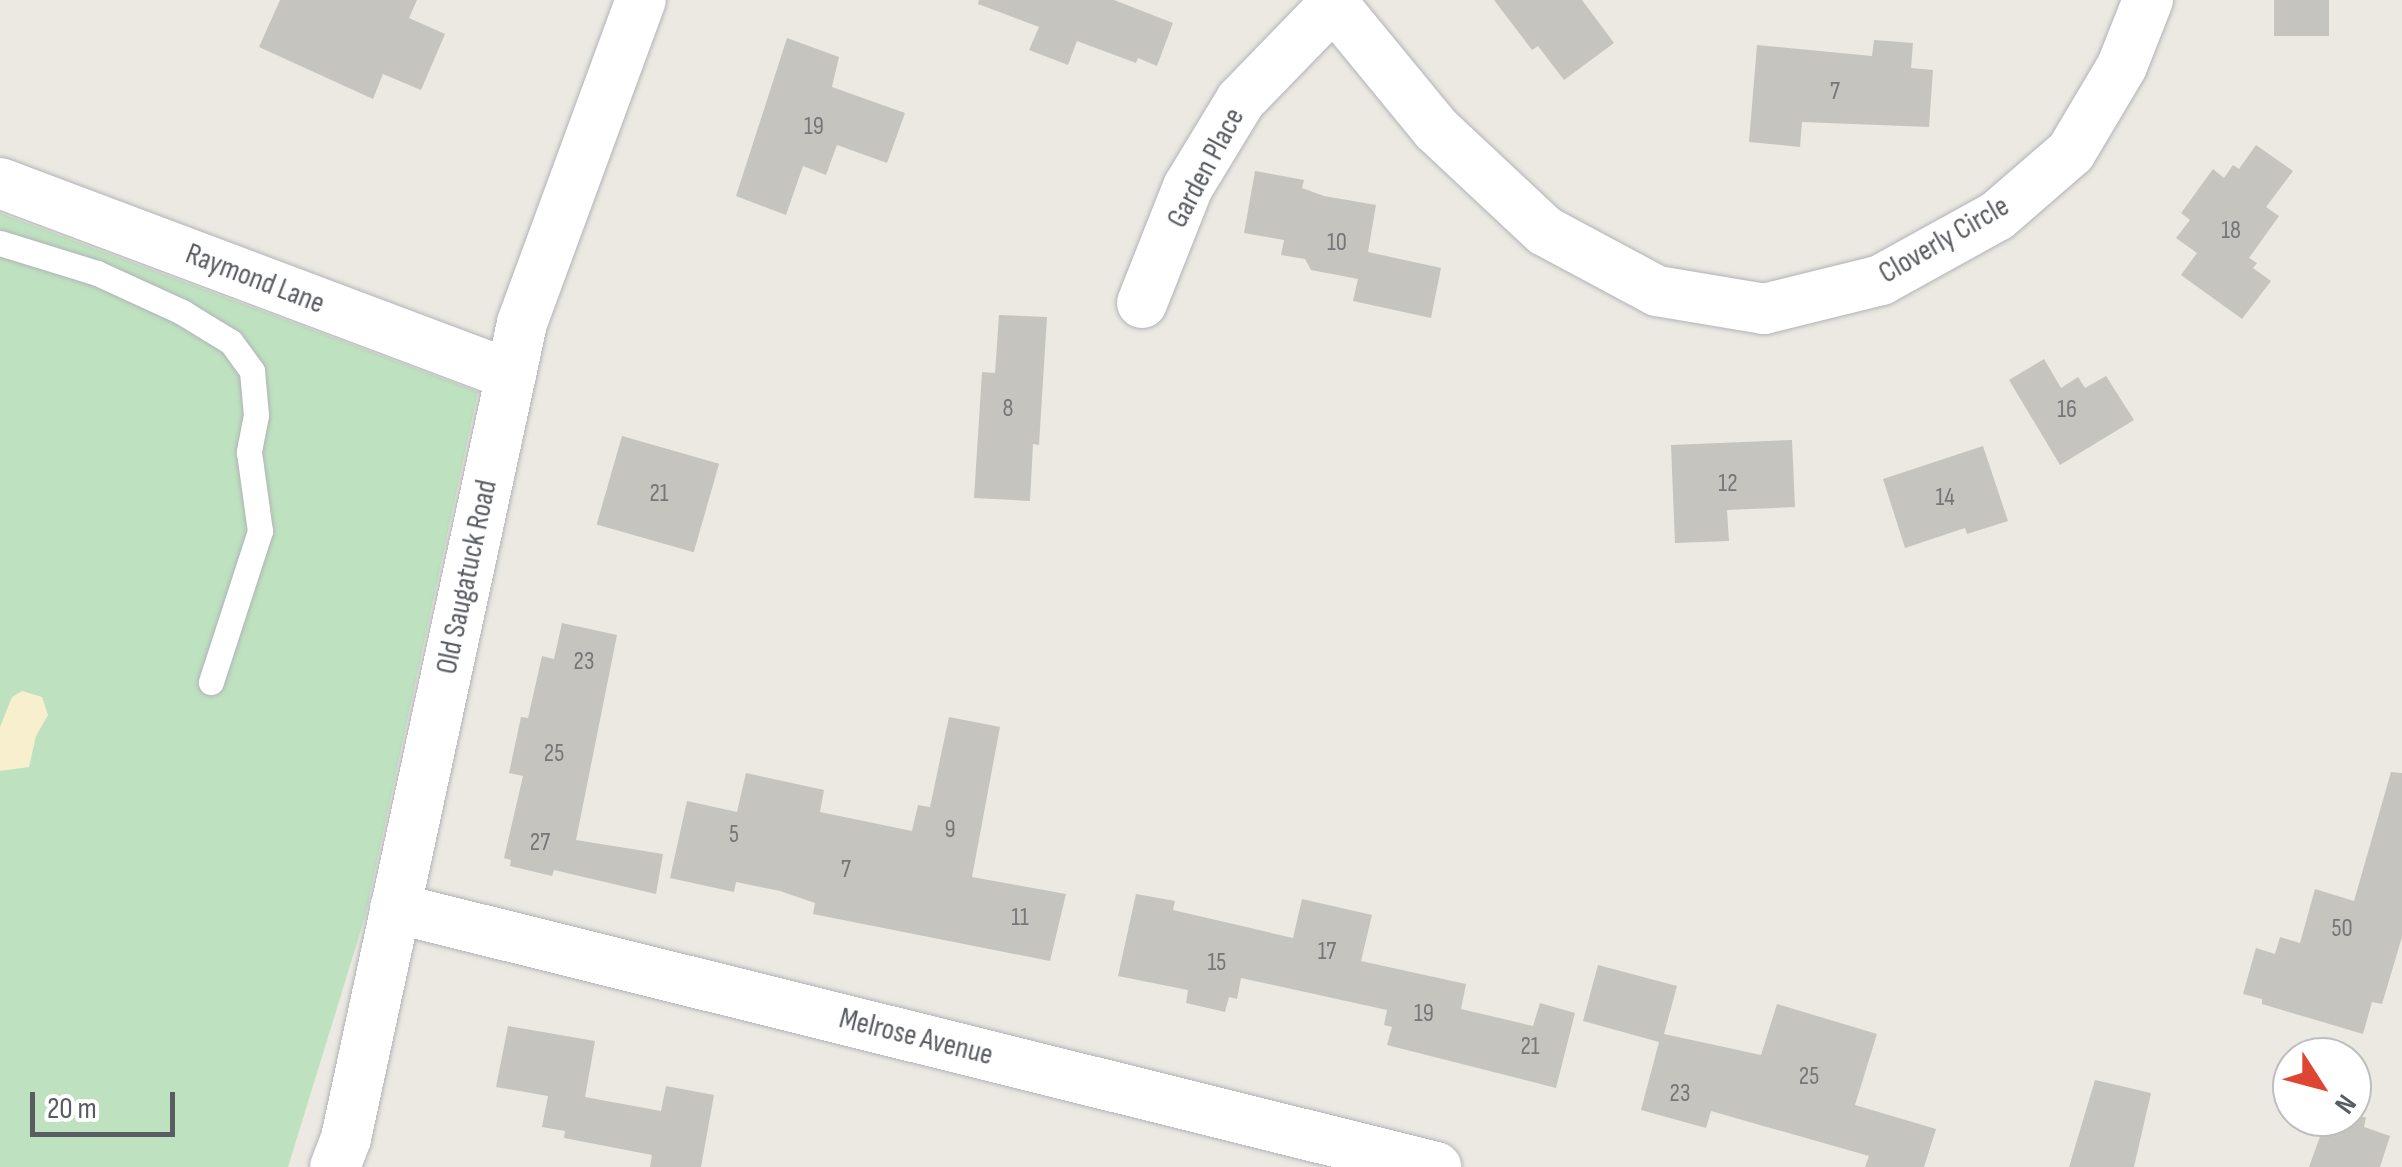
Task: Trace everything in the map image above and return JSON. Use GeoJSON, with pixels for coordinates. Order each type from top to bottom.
{"type":"FeatureCollection","features":[{"type":"Feature","properties":{"kind":"street","name":"Old Saugatuck Road"},"geometry":{"type":"LineString","coordinates":[[334,1167],[346,1138],[522,322],[640,0]]}},
{"type":"Feature","properties":{"kind":"street","name":"Cloverly Circle"},"geometry":{"type":"LineString","coordinates":[[1332,2],[1436,129],[1545,230],[1657,292],[1764,309],[1881,280],[1998,216],[2071,152],[2122,66],[2148,0]]}},
{"type":"Feature","properties":{"kind":"street","name":"Garden Place"},"geometry":{"type":"LineString","coordinates":[[1142,303],[1188,187],[1241,100],[1332,2]]}},
{"type":"Feature","properties":{"kind":"street","name":"Raymond Lane"},"geometry":{"type":"LineString","coordinates":[[0,183],[511,375]]}},
{"type":"Feature","properties":{"kind":"street","name":"Melrose Avenue"},"geometry":{"type":"LineString","coordinates":[[395,908],[1436,1167]]}},
{"type":"Feature","properties":{"kind":"lane"},"geometry":{"type":"LineString","coordinates":[[0,244],[97,274],[182,312],[231,342],[252,370],[256,415],[249,452],[260,531],[211,682]]}},
{"type":"Feature","properties":{"kind":"green space"},"geometry":{"type":"Polygon","coordinates":[[[0,213],[478,392],[365,917],[288,1167],[0,1167],[0,213]]]}},
{"type":"Feature","properties":{"kind":"sand"},"geometry":{"type":"Polygon","coordinates":[[[22,691],[42,697],[48,715],[36,736],[29,767],[0,771],[0,727],[12,697],[22,691]]]}},
{"type":"Feature","properties":{"kind":"building"},"geometry":{"type":"Polygon","coordinates":[[[280,0],[417,0],[409,18],[445,34],[421,90],[383,74],[373,99],[259,47],[280,0]]]}},
{"type":"Feature","properties":{"kind":"building"},"geometry":{"type":"Polygon","coordinates":[[[979,0],[1114,0],[1173,23],[1157,66],[1138,58],[1136,63],[1077,41],[1068,65],[1029,50],[1039,27],[978,4],[979,0]]]}},
{"type":"Feature","properties":{"kind":"building"},"geometry":{"type":"Polygon","coordinates":[[[1494,0],[1582,0],[1614,43],[1564,80],[1538,46],[1532,50],[1494,0]]]}},
{"type":"Feature","properties":{"kind":"building"},"geometry":{"type":"Polygon","coordinates":[[[2274,0],[2329,0],[2329,36],[2274,36],[2274,0]]]}},
{"type":"Feature","properties":{"kind":"building"},"geometry":{"type":"Polygon","coordinates":[[[787,38],[839,57],[832,87],[905,113],[887,163],[837,145],[826,175],[803,166],[786,215],[736,196],[787,38]]]}},
{"type":"Feature","properties":{"kind":"building"},"geometry":{"type":"Polygon","coordinates":[[[1874,40],[1913,43],[1911,68],[1933,70],[1929,127],[1802,122],[1800,147],[1749,142],[1757,45],[1872,56],[1874,40]]]}},
{"type":"Feature","properties":{"kind":"building"},"geometry":{"type":"Polygon","coordinates":[[[2256,145],[2293,171],[2266,207],[2279,216],[2249,258],[2257,263],[2253,268],[2271,281],[2242,319],[2181,275],[2197,253],[2176,238],[2190,220],[2181,213],[2213,169],[2224,178],[2233,165],[2239,169],[2256,145]]]}},
{"type":"Feature","properties":{"kind":"building"},"geometry":{"type":"Polygon","coordinates":[[[1255,171],[1304,180],[1302,188],[1324,196],[1376,205],[1368,252],[1441,268],[1431,318],[1353,301],[1358,279],[1311,270],[1305,259],[1281,255],[1284,240],[1244,233],[1255,171]]]}},
{"type":"Feature","properties":{"kind":"building"},"geometry":{"type":"Polygon","coordinates":[[[999,315],[1047,317],[1039,445],[1033,444],[1030,501],[974,498],[982,372],[995,373],[999,315]]]}},
{"type":"Feature","properties":{"kind":"building"},"geometry":{"type":"Polygon","coordinates":[[[2044,359],[2061,388],[2078,377],[2085,388],[2106,376],[2134,420],[2060,465],[2009,380],[2044,359]]]}},
{"type":"Feature","properties":{"kind":"building"},"geometry":{"type":"Polygon","coordinates":[[[622,436],[719,464],[694,552],[597,524],[622,436]]]}},
{"type":"Feature","properties":{"kind":"building"},"geometry":{"type":"Polygon","coordinates":[[[1792,440],[1795,507],[1727,510],[1729,541],[1675,543],[1671,445],[1792,440]]]}},
{"type":"Feature","properties":{"kind":"building"},"geometry":{"type":"Polygon","coordinates":[[[1983,446],[2008,521],[1967,534],[1965,528],[1905,548],[1883,479],[1983,446]]]}},
{"type":"Feature","properties":{"kind":"building"},"geometry":{"type":"Polygon","coordinates":[[[562,623],[617,635],[576,840],[663,854],[656,894],[554,870],[552,876],[510,866],[511,860],[504,858],[523,776],[509,773],[521,717],[528,718],[542,656],[554,659],[562,623]]]}},
{"type":"Feature","properties":{"kind":"building"},"geometry":{"type":"Polygon","coordinates":[[[949,717],[1000,727],[972,877],[1066,894],[1050,961],[813,914],[815,903],[780,891],[736,882],[734,892],[670,878],[687,801],[737,812],[746,773],[824,790],[820,812],[912,831],[918,805],[930,807],[949,717]]]}},
{"type":"Feature","properties":{"kind":"building"},"geometry":{"type":"Polygon","coordinates":[[[2391,772],[2402,773],[2402,937],[2382,1004],[2372,1002],[2363,1034],[2262,1004],[2262,999],[2243,994],[2256,948],[2275,954],[2280,937],[2300,943],[2315,889],[2354,901],[2391,772]]]}},
{"type":"Feature","properties":{"kind":"building"},"geometry":{"type":"Polygon","coordinates":[[[1136,894],[1175,901],[1173,910],[1293,938],[1302,899],[1372,915],[1361,961],[1466,984],[1461,1009],[1533,1026],[1540,1003],[1575,1013],[1556,1088],[1387,1045],[1392,1027],[1384,1025],[1387,1010],[1241,978],[1237,999],[1229,997],[1225,1012],[1186,1003],[1188,990],[1118,976],[1136,894]]]}},
{"type":"Feature","properties":{"kind":"building"},"geometry":{"type":"Polygon","coordinates":[[[1598,965],[1677,986],[1664,1034],[1761,1055],[1777,1004],[1877,1034],[1855,1105],[1936,1129],[1924,1167],[1865,1167],[1869,1156],[1711,1111],[1706,1128],[1641,1110],[1659,1042],[1583,1021],[1598,965]]]}},
{"type":"Feature","properties":{"kind":"building"},"geometry":{"type":"Polygon","coordinates":[[[508,1026],[595,1041],[585,1097],[661,1111],[666,1086],[714,1095],[701,1167],[650,1167],[652,1155],[564,1138],[565,1131],[542,1127],[548,1096],[496,1087],[508,1026]]]}},
{"type":"Feature","properties":{"kind":"building"},"geometry":{"type":"Polygon","coordinates":[[[2095,1080],[2151,1093],[2134,1167],[2069,1167],[2095,1080]]]}},
{"type":"Feature","properties":{"kind":"building"},"geometry":{"type":"Polygon","coordinates":[[[2372,1130],[2390,1136],[2380,1167],[2309,1167],[2320,1137],[2372,1137],[2372,1130]]]}}]}
